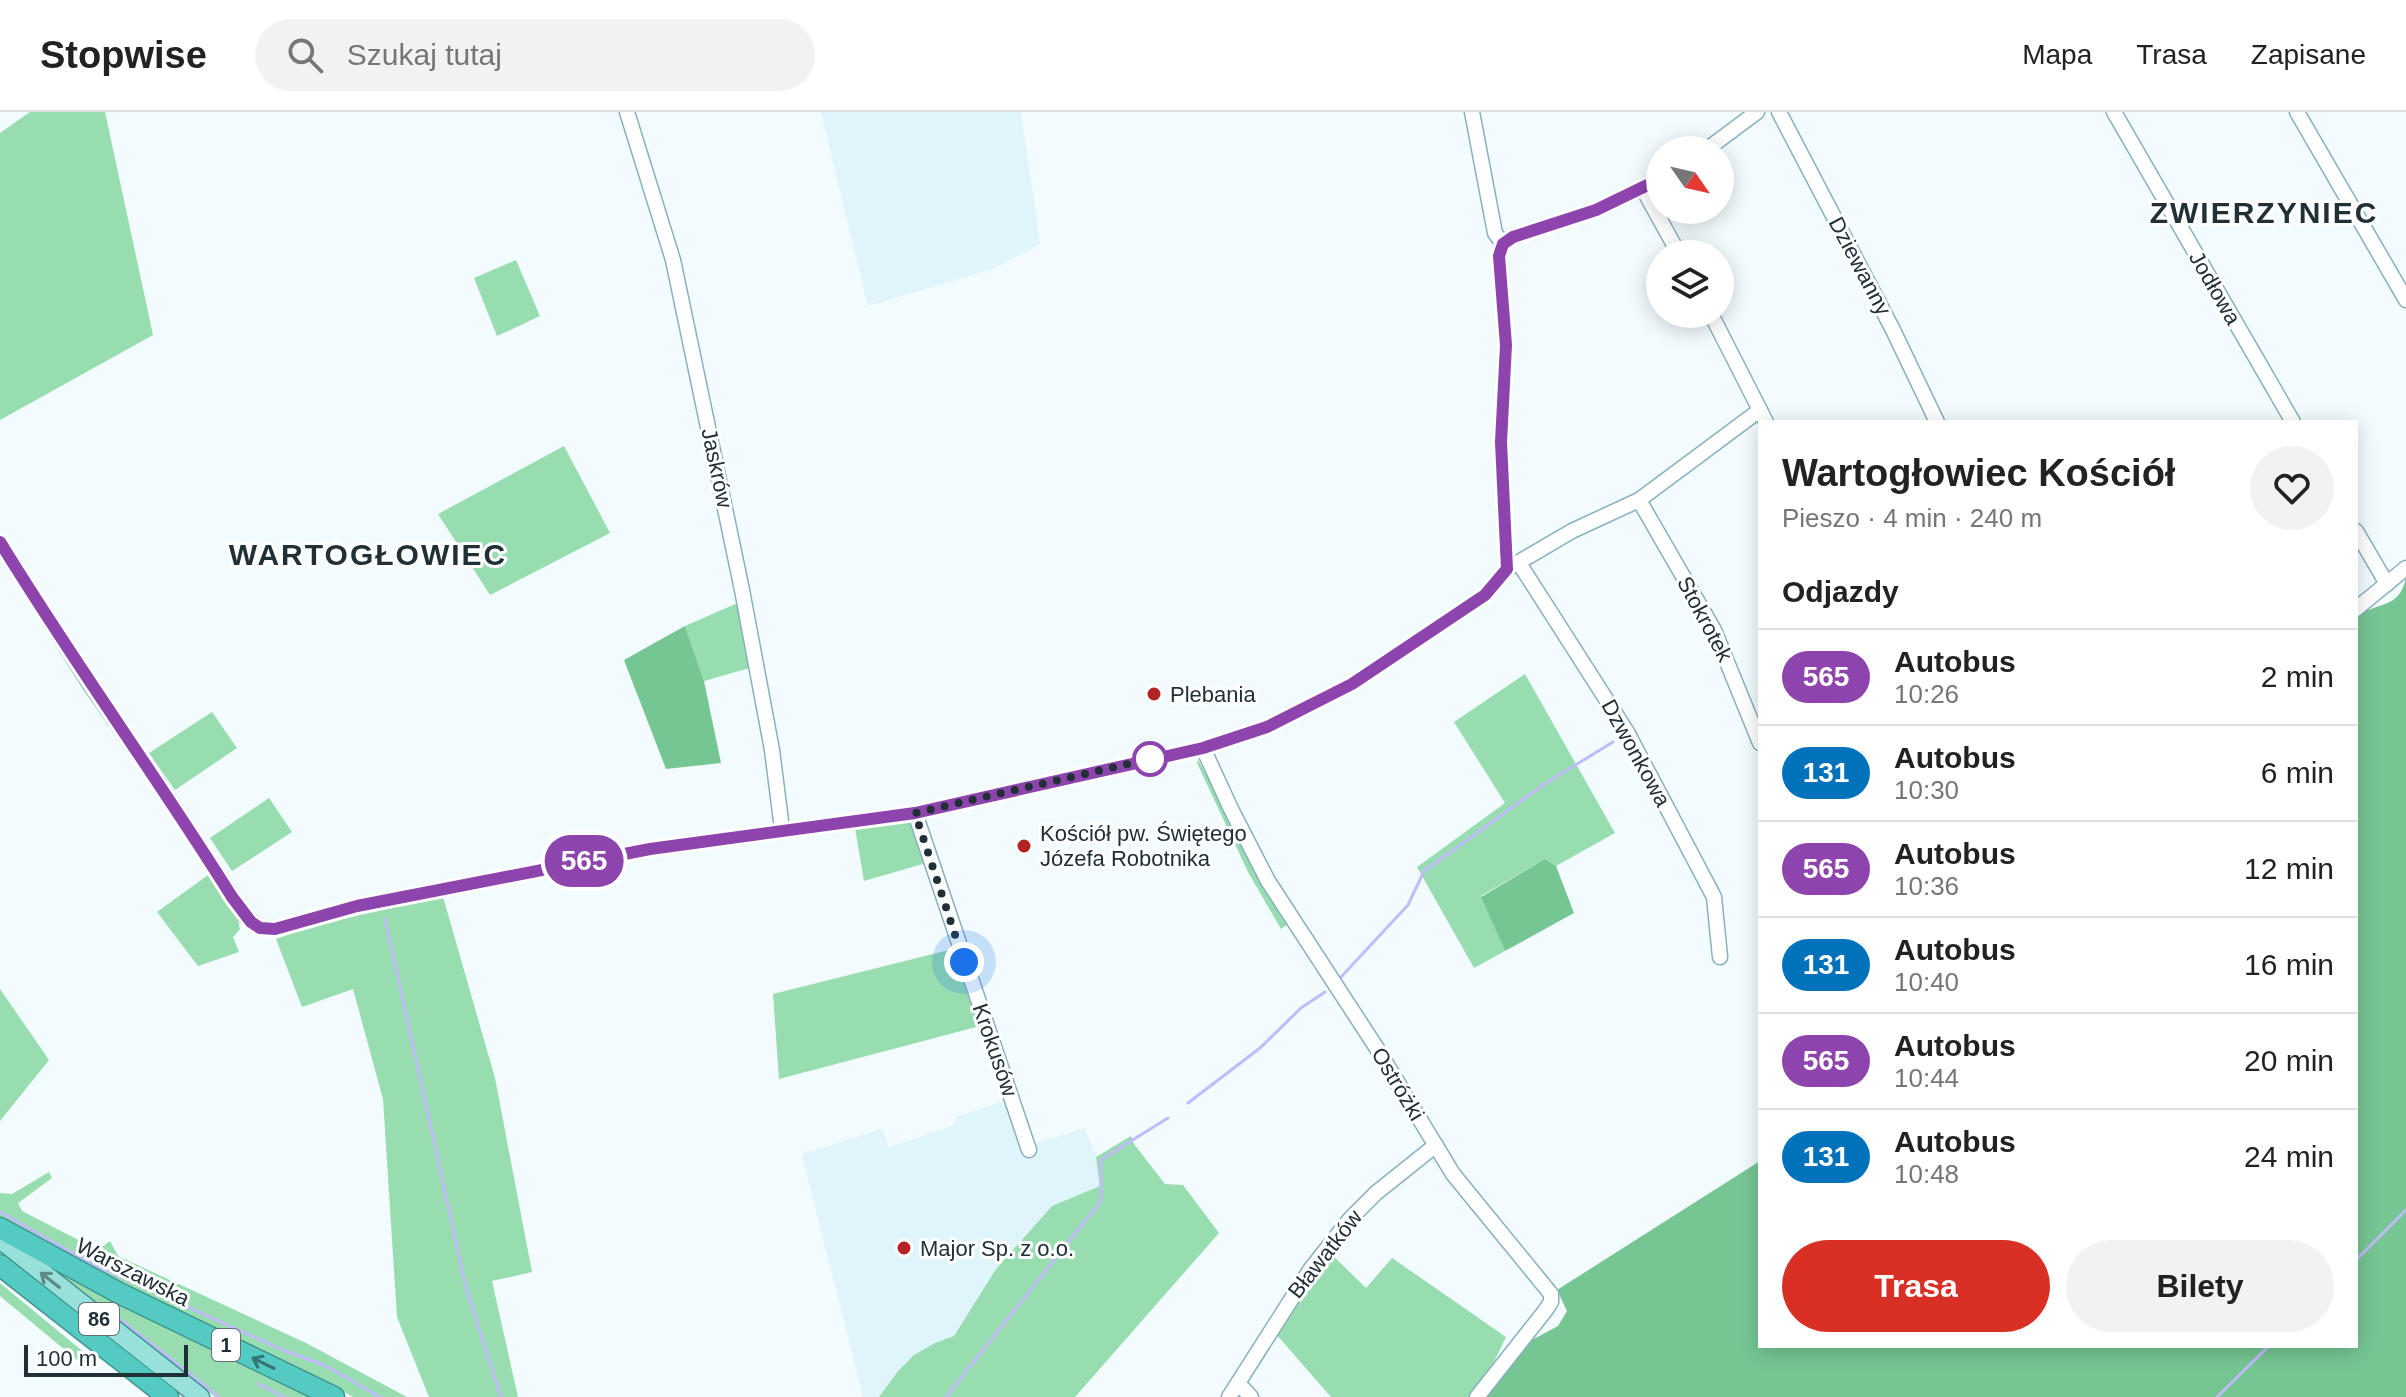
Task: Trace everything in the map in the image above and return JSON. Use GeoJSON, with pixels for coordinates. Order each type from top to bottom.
{"type":"FeatureCollection","features":[{"type":"Feature","properties":{"kind":"highway","name":"Warszawska"},"geometry":{"type":"LineString","coordinates":[[0,1228],[119,1293],[334,1397]]}},
{"type":"Feature","properties":{"kind":"highway"},"geometry":{"type":"LineString","coordinates":[[0,1265],[168,1397]]}},
{"type":"Feature","properties":{"kind":"main road","name":"86"},"geometry":{"type":"LineString","coordinates":[[0,1239],[200,1397]]}},
{"type":"Feature","properties":{"kind":"street","name":"Jaskrów"},"geometry":{"type":"LineString","coordinates":[[627,112],[677,275],[745,604],[772,750],[782,829]]}},
{"type":"Feature","properties":{"kind":"street"},"geometry":{"type":"LineString","coordinates":[[1472,112],[1495,233],[1503,244]]}},
{"type":"Feature","properties":{"kind":"street"},"geometry":{"type":"LineString","coordinates":[[1725,136],[1757,112]]}},
{"type":"Feature","properties":{"kind":"street","name":"Dziewanny"},"geometry":{"type":"LineString","coordinates":[[1779,112],[1893,330],[1936,420]]}},
{"type":"Feature","properties":{"kind":"street","name":"Jodłowa"},"geometry":{"type":"LineString","coordinates":[[2114,112],[2292,420]]}},
{"type":"Feature","properties":{"kind":"street"},"geometry":{"type":"LineString","coordinates":[[2297,112],[2406,300]]}},
{"type":"Feature","properties":{"kind":"street"},"geometry":{"type":"LineString","coordinates":[[1513,566],[1501,442],[1506,345],[1499,272],[1503,244],[1513,237],[1596,210],[1646,187]]}},
{"type":"Feature","properties":{"kind":"street"},"geometry":{"type":"LineString","coordinates":[[1643,189],[1671,240]]}},
{"type":"Feature","properties":{"kind":"street"},"geometry":{"type":"LineString","coordinates":[[0,542],[73,659],[245,916],[260,928],[275,929],[349,908],[650,849],[915,813],[1203,748],[1267,727],[1352,684],[1485,595],[1513,566],[1572,531],[1639,500],[1763,416],[1718,328]]}},
{"type":"Feature","properties":{"kind":"street","name":"Stokrotek"},"geometry":{"type":"LineString","coordinates":[[1639,500],[1714,630],[1758,737]]}},
{"type":"Feature","properties":{"kind":"street"},"geometry":{"type":"LineString","coordinates":[[2358,534],[2387,584]]}},
{"type":"Feature","properties":{"kind":"street","name":"Dzwonkowa"},"geometry":{"type":"LineString","coordinates":[[1513,566],[1627,732],[1714,897],[1720,957]]}},
{"type":"Feature","properties":{"kind":"street"},"geometry":{"type":"LineString","coordinates":[[2358,607],[2406,568]]}},
{"type":"Feature","properties":{"kind":"street","name":"Ostróżki"},"geometry":{"type":"LineString","coordinates":[[1203,748],[1268,881],[1376,1047],[1453,1174],[1551,1294],[1551,1302],[1545,1311],[1477,1397]]}},
{"type":"Feature","properties":{"kind":"street","name":"Krokusów"},"geometry":{"type":"LineString","coordinates":[[915,813],[1029,1150]]}},
{"type":"Feature","properties":{"kind":"street","name":"Bławatków"},"geometry":{"type":"LineString","coordinates":[[1229,1397],[1310,1270],[1350,1219],[1376,1193],[1436,1145]]}},
{"type":"Feature","properties":{"kind":"street"},"geometry":{"type":"LineString","coordinates":[[1239,1384],[1251,1397]]}},
{"type":"Feature","properties":{"kind":"shaded area"},"geometry":{"type":"Polygon","coordinates":[[[821,112],[1021,112],[1040,244],[993,269],[868,306],[821,112]]]}},
{"type":"Feature","properties":{"kind":"shaded area"},"geometry":{"type":"Polygon","coordinates":[[[1014,1097],[1031,1145],[1085,1128],[1096,1157],[1100,1186],[1052,1206],[996,1269],[954,1337],[935,1343],[898,1371],[879,1397],[863,1397],[802,1154],[882,1129],[889,1147],[954,1125],[956,1117],[1014,1097]]]}},
{"type":"Feature","properties":{"kind":"green space"},"geometry":{"type":"Polygon","coordinates":[[[30,112],[105,112],[153,335],[0,420],[0,133],[30,112]]]}},
{"type":"Feature","properties":{"kind":"green space"},"geometry":{"type":"Polygon","coordinates":[[[516,260],[540,316],[497,336],[474,278],[516,260]]]}},
{"type":"Feature","properties":{"kind":"green space"},"geometry":{"type":"Polygon","coordinates":[[[564,446],[610,533],[490,595],[438,514],[564,446]]]}},
{"type":"Feature","properties":{"kind":"green space"},"geometry":{"type":"Polygon","coordinates":[[[2406,577],[2406,1397],[1485,1397],[1528,1342],[1558,1326],[1567,1311],[1557,1290],[1758,1162],[1758,1348],[2358,1348],[2358,616],[2393,600],[2403,588],[2406,577]]]}},
{"type":"Feature","properties":{"kind":"green space"},"geometry":{"type":"Polygon","coordinates":[[[740,602],[753,667],[704,681],[685,626],[740,602]]]}},
{"type":"Feature","properties":{"kind":"green space"},"geometry":{"type":"Polygon","coordinates":[[[685,626],[704,681],[721,763],[666,769],[624,660],[685,626]]]}},
{"type":"Feature","properties":{"kind":"green space"},"geometry":{"type":"Polygon","coordinates":[[[1525,674],[1615,833],[1556,866],[1545,859],[1481,896],[1505,951],[1474,968],[1417,867],[1505,803],[1454,722],[1525,674]]]}},
{"type":"Feature","properties":{"kind":"green space"},"geometry":{"type":"Polygon","coordinates":[[[212,712],[237,748],[175,790],[149,753],[212,712]]]}},
{"type":"Feature","properties":{"kind":"green space"},"geometry":{"type":"Polygon","coordinates":[[[1198,760],[1205,772],[1208,771],[1288,924],[1281,929],[1248,872],[1198,760]]]}},
{"type":"Feature","properties":{"kind":"green space"},"geometry":{"type":"Polygon","coordinates":[[[269,798],[292,832],[232,871],[210,838],[269,798]]]}},
{"type":"Feature","properties":{"kind":"green space"},"geometry":{"type":"Polygon","coordinates":[[[912,821],[926,863],[864,881],[855,828],[912,821]]]}},
{"type":"Feature","properties":{"kind":"green space"},"geometry":{"type":"Polygon","coordinates":[[[1545,859],[1556,866],[1574,913],[1505,951],[1481,897],[1545,859]]]}},
{"type":"Feature","properties":{"kind":"green space"},"geometry":{"type":"Polygon","coordinates":[[[208,875],[238,921],[240,929],[233,937],[239,952],[198,966],[157,912],[208,875]]]}},
{"type":"Feature","properties":{"kind":"green space"},"geometry":{"type":"Polygon","coordinates":[[[443,897],[495,1078],[532,1272],[492,1281],[518,1397],[429,1397],[397,1317],[383,1099],[353,989],[302,1007],[276,939],[318,924],[443,897]]]}},
{"type":"Feature","properties":{"kind":"green space"},"geometry":{"type":"Polygon","coordinates":[[[953,949],[984,1025],[779,1079],[773,994],[953,949]]]}},
{"type":"Feature","properties":{"kind":"green space"},"geometry":{"type":"Polygon","coordinates":[[[0,989],[49,1060],[0,1121],[0,989]]]}},
{"type":"Feature","properties":{"kind":"green space"},"geometry":{"type":"Polygon","coordinates":[[[1131,1136],[1165,1184],[1183,1185],[1219,1233],[1075,1397],[879,1397],[914,1355],[954,1336],[996,1269],[1052,1206],[1100,1186],[1096,1157],[1131,1136]]]}},
{"type":"Feature","properties":{"kind":"green space"},"geometry":{"type":"Polygon","coordinates":[[[49,1172],[52,1178],[18,1203],[22,1211],[98,1250],[110,1241],[118,1256],[306,1343],[407,1397],[353,1397],[298,1367],[63,1258],[0,1219],[0,1193],[12,1194],[49,1172]]]}},
{"type":"Feature","properties":{"kind":"green space"},"geometry":{"type":"Polygon","coordinates":[[[1329,1252],[1366,1288],[1392,1258],[1506,1337],[1473,1397],[1331,1397],[1276,1334],[1329,1252]]]}},
{"type":"Feature","properties":{"kind":"green space"},"geometry":{"type":"Polygon","coordinates":[[[49,1265],[63,1270],[85,1287],[315,1397],[215,1397],[49,1265]]]}},
{"type":"Feature","properties":{"kind":"green space"},"geometry":{"type":"Polygon","coordinates":[[[0,1283],[86,1354],[88,1360],[83,1365],[0,1296],[0,1283]]]}},
{"type":"Feature","properties":{"kind":"waterway"},"geometry":{"type":"LineString","coordinates":[[1341,977],[1408,905],[1424,871],[1546,783],[1613,742]]}},
{"type":"Feature","properties":{"kind":"waterway"},"geometry":{"type":"LineString","coordinates":[[385,919],[466,1288],[501,1397]]}},
{"type":"Feature","properties":{"kind":"waterway"},"geometry":{"type":"LineString","coordinates":[[1188,1103],[1260,1048],[1301,1008],[1325,992]]}},
{"type":"Feature","properties":{"kind":"waterway"},"geometry":{"type":"LineString","coordinates":[[946,1397],[1100,1202],[1102,1159],[1168,1118]]}},
{"type":"Feature","properties":{"kind":"waterway"},"geometry":{"type":"LineString","coordinates":[[2358,1258],[2406,1210]]}},
{"type":"Feature","properties":{"kind":"waterway"},"geometry":{"type":"LineString","coordinates":[[0,1212],[90,1263],[285,1351],[326,1366],[380,1397]]}},
{"type":"Feature","properties":{"kind":"waterway"},"geometry":{"type":"LineString","coordinates":[[102,1305],[219,1397]]}},
{"type":"Feature","properties":{"kind":"waterway"},"geometry":{"type":"LineString","coordinates":[[2217,1397],[2267,1348]]}},
{"type":"Feature","properties":{"kind":"waterway"},"geometry":{"type":"LineString","coordinates":[[258,1384],[284,1397]]}},
{"type":"Feature","properties":{"kind":"bus line","name":"565"},"geometry":{"type":"LineString","coordinates":[[0,542],[91,686],[232,897],[245,916],[260,928],[275,929],[357,906],[650,849],[915,813],[959,804],[1039,783],[1203,748],[1267,727],[1352,684],[1485,595],[1507,569],[1501,442],[1506,345],[1499,272],[1503,244],[1513,237],[1596,210],[1646,187]]}},
{"type":"Feature","properties":{"kind":"place","name":"Plebania"},"geometry":{"type":"Point","coordinates":[1154,694]}},
{"type":"Feature","properties":{"kind":"place","name":"Kościół pw. Świętego Józefa Robotnika"},"geometry":{"type":"Point","coordinates":[1024,846]}},
{"type":"Feature","properties":{"kind":"place","name":"Major Sp. z o.o."},"geometry":{"type":"Point","coordinates":[904,1248]}},
{"type":"Feature","properties":{"kind":"district","name":"ZWIERZYNIEC"},"geometry":{"type":"Point","coordinates":[2264,212]}},
{"type":"Feature","properties":{"kind":"district","name":"WARTOGŁOWIEC"},"geometry":{"type":"Point","coordinates":[368,554]}},
{"type":"Feature","properties":{"kind":"route"},"geometry":{"type":"LineString","coordinates":[[964,962],[915,813],[1150,759]]}}]}
